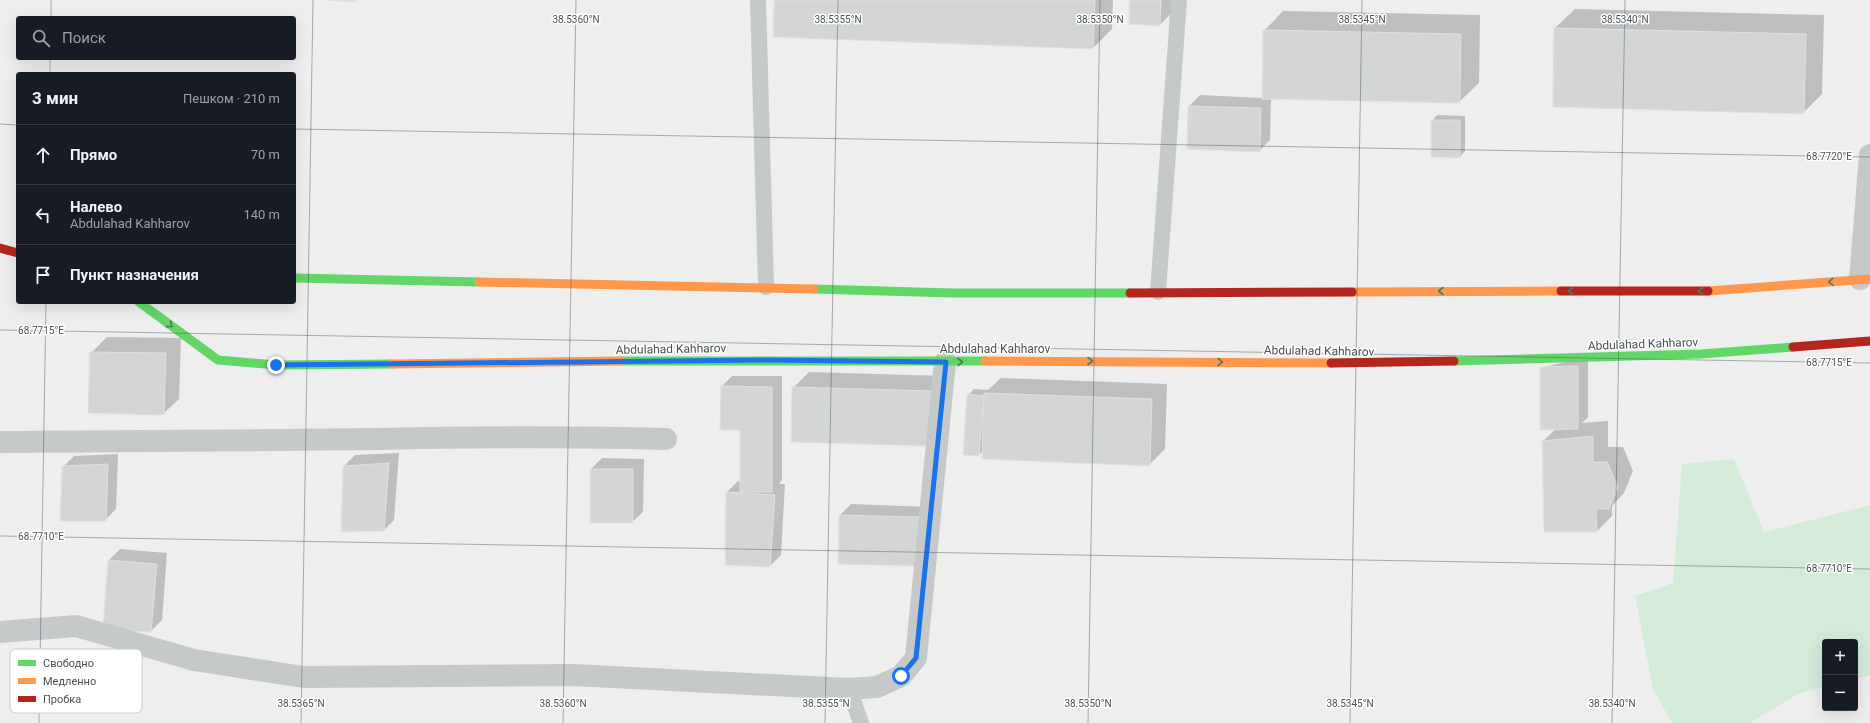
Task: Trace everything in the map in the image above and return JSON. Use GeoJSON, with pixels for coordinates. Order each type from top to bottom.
{"type":"FeatureCollection","features":[{"type":"Feature","properties":{"kind":"main road"},"geometry":{"type":"LineString","coordinates":[[0,248],[16,252]]}},
{"type":"Feature","properties":{"kind":"main road"},"geometry":{"type":"LineString","coordinates":[[296,278],[766,287],[953,293],[1702,291],[1865,279]]}},
{"type":"Feature","properties":{"kind":"main road","name":"Abdulahad Kahharov"},"geometry":{"type":"LineString","coordinates":[[142,304],[218,360],[276,365],[766,360],[946,362],[1170,361],[1370,364],[1701,354],[1870,341]]}},
{"type":"Feature","properties":{"kind":"street"},"geometry":{"type":"LineString","coordinates":[[1865,279],[1870,155]]}},
{"type":"Feature","properties":{"kind":"street"},"geometry":{"type":"LineString","coordinates":[[0,632],[76,626],[194,660],[304,677],[573,675],[848,689],[877,687],[901,676],[916,658],[946,362]]}},
{"type":"Feature","properties":{"kind":"street"},"geometry":{"type":"LineString","coordinates":[[0,442],[445,438],[666,439]]}},
{"type":"Feature","properties":{"kind":"lane"},"geometry":{"type":"LineString","coordinates":[[758,0],[766,287]]}},
{"type":"Feature","properties":{"kind":"lane"},"geometry":{"type":"LineString","coordinates":[[1158,292],[1178,0]]}},
{"type":"Feature","properties":{"kind":"lane"},"geometry":{"type":"LineString","coordinates":[[848,689],[861,723]]}},
{"type":"Feature","properties":{"kind":"green space"},"geometry":{"type":"Polygon","coordinates":[[[1734,459],[1764,532],[1870,505],[1870,675],[1858,678],[1858,639],[1822,639],[1822,688],[1798,694],[1750,723],[1672,723],[1653,689],[1635,596],[1673,583],[1682,464],[1734,459]]]}},
{"type":"Feature","properties":{"kind":"building"},"geometry":{"type":"Polygon","coordinates":[[[326,0],[357,0],[356,2],[326,0]]]}},
{"type":"Feature","properties":{"kind":"building"},"geometry":{"type":"Polygon","coordinates":[[[774,0],[1095,0],[1093,49],[773,37],[774,0]]]}},
{"type":"Feature","properties":{"kind":"building"},"geometry":{"type":"Polygon","coordinates":[[[1130,0],[1161,0],[1160,26],[1129,24],[1130,0]]]}},
{"type":"Feature","properties":{"kind":"building"},"geometry":{"type":"Polygon","coordinates":[[[1554,28],[1806,34],[1804,114],[1553,107],[1554,28]]]}},
{"type":"Feature","properties":{"kind":"building"},"geometry":{"type":"Polygon","coordinates":[[[1263,30],[1461,34],[1460,103],[1262,99],[1263,30]]]}},
{"type":"Feature","properties":{"kind":"building"},"geometry":{"type":"Polygon","coordinates":[[[1188,106],[1261,108],[1260,152],[1187,149],[1188,106]]]}},
{"type":"Feature","properties":{"kind":"building"},"geometry":{"type":"Polygon","coordinates":[[[1431,120],[1460,120],[1460,158],[1431,157],[1431,120]]]}},
{"type":"Feature","properties":{"kind":"building"},"geometry":{"type":"Polygon","coordinates":[[[90,352],[166,353],[164,415],[88,413],[90,352]]]}},
{"type":"Feature","properties":{"kind":"building"},"geometry":{"type":"Polygon","coordinates":[[[1578,366],[1578,429],[1540,430],[1540,367],[1578,366]]]}},
{"type":"Feature","properties":{"kind":"building"},"geometry":{"type":"Polygon","coordinates":[[[721,386],[772,387],[772,492],[740,492],[740,430],[720,430],[721,386]]]}},
{"type":"Feature","properties":{"kind":"building"},"geometry":{"type":"Polygon","coordinates":[[[792,387],[931,391],[929,446],[791,442],[792,387]]]}},
{"type":"Feature","properties":{"kind":"building"},"geometry":{"type":"Polygon","coordinates":[[[984,393],[1152,399],[1150,466],[982,459],[984,393]]]}},
{"type":"Feature","properties":{"kind":"building"},"geometry":{"type":"Polygon","coordinates":[[[967,394],[984,396],[979,456],[963,455],[967,394]]]}},
{"type":"Feature","properties":{"kind":"building"},"geometry":{"type":"Polygon","coordinates":[[[1593,436],[1593,462],[1607,462],[1618,487],[1609,509],[1596,509],[1597,532],[1544,532],[1542,441],[1593,436]]]}},
{"type":"Feature","properties":{"kind":"building"},"geometry":{"type":"Polygon","coordinates":[[[389,463],[384,531],[341,532],[343,466],[389,463]]]}},
{"type":"Feature","properties":{"kind":"building"},"geometry":{"type":"Polygon","coordinates":[[[108,464],[106,521],[60,521],[62,466],[108,464]]]}},
{"type":"Feature","properties":{"kind":"building"},"geometry":{"type":"Polygon","coordinates":[[[590,469],[633,469],[633,523],[590,523],[590,469]]]}},
{"type":"Feature","properties":{"kind":"building"},"geometry":{"type":"Polygon","coordinates":[[[726,492],[775,495],[770,567],[725,565],[726,492]]]}},
{"type":"Feature","properties":{"kind":"building"},"geometry":{"type":"Polygon","coordinates":[[[839,515],[919,517],[918,566],[838,564],[839,515]]]}},
{"type":"Feature","properties":{"kind":"building"},"geometry":{"type":"Polygon","coordinates":[[[108,560],[157,564],[151,632],[103,629],[108,560]]]}},
{"type":"Feature","properties":{"kind":"traffic: fast"},"geometry":{"type":"LineString","coordinates":[[296,278],[479,282]]}},
{"type":"Feature","properties":{"kind":"traffic: fast"},"geometry":{"type":"LineString","coordinates":[[814,289],[953,293],[1130,293]]}},
{"type":"Feature","properties":{"kind":"traffic: fast"},"geometry":{"type":"LineString","coordinates":[[142,304],[218,360],[276,365],[392,364]]}},
{"type":"Feature","properties":{"kind":"traffic: fast"},"geometry":{"type":"LineString","coordinates":[[1454,361],[1701,354],[1793,347]]}},
{"type":"Feature","properties":{"kind":"traffic: fast"},"geometry":{"type":"LineString","coordinates":[[621,361],[985,361]]}},
{"type":"Feature","properties":{"kind":"traffic: slow"},"geometry":{"type":"LineString","coordinates":[[1708,291],[1870,279]]}},
{"type":"Feature","properties":{"kind":"traffic: slow"},"geometry":{"type":"LineString","coordinates":[[479,282],[814,289]]}},
{"type":"Feature","properties":{"kind":"traffic: slow"},"geometry":{"type":"LineString","coordinates":[[1352,292],[1561,291]]}},
{"type":"Feature","properties":{"kind":"traffic: slow"},"geometry":{"type":"LineString","coordinates":[[392,364],[621,361]]}},
{"type":"Feature","properties":{"kind":"traffic: slow"},"geometry":{"type":"LineString","coordinates":[[985,361],[1331,363]]}},
{"type":"Feature","properties":{"kind":"traffic: jam"},"geometry":{"type":"LineString","coordinates":[[0,248],[16,252]]}},
{"type":"Feature","properties":{"kind":"traffic: jam"},"geometry":{"type":"LineString","coordinates":[[1561,291],[1708,291]]}},
{"type":"Feature","properties":{"kind":"traffic: jam"},"geometry":{"type":"LineString","coordinates":[[1130,293],[1352,292]]}},
{"type":"Feature","properties":{"kind":"traffic: jam"},"geometry":{"type":"LineString","coordinates":[[1793,347],[1870,341]]}},
{"type":"Feature","properties":{"kind":"traffic: jam"},"geometry":{"type":"LineString","coordinates":[[1331,363],[1454,361]]}},
{"type":"Feature","properties":{"kind":"route"},"geometry":{"type":"LineString","coordinates":[[276,365],[766,360],[946,362],[916,658],[901,676]]}}]}
